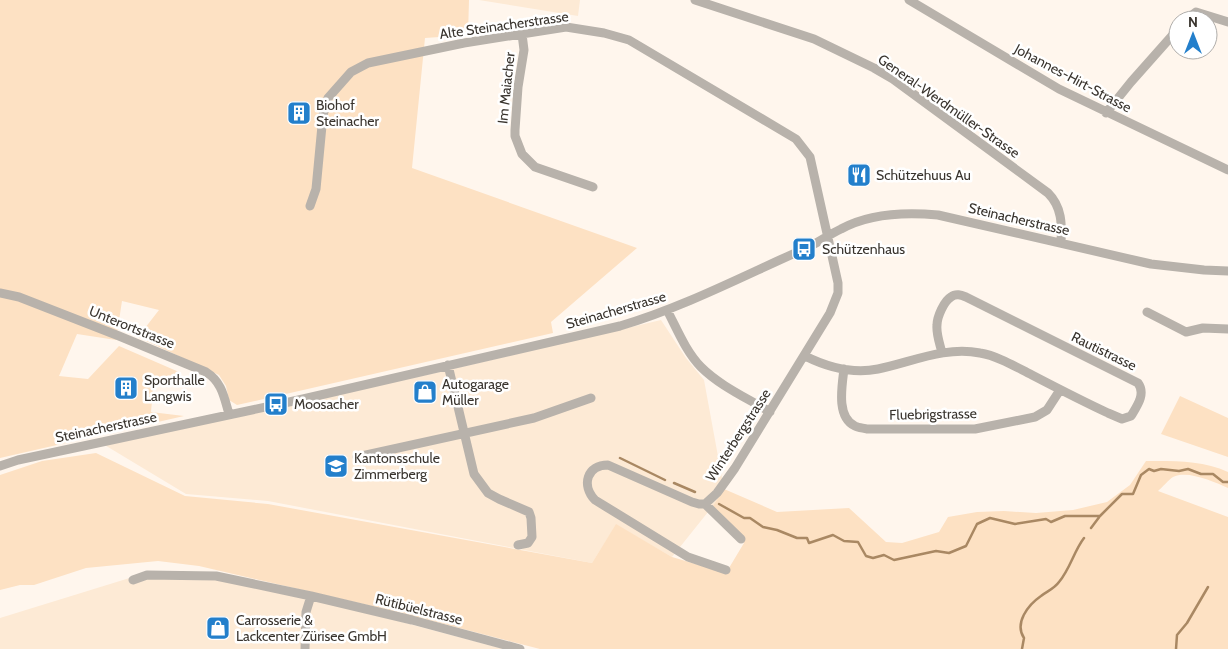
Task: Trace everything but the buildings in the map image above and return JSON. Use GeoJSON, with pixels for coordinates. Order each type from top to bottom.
{"type":"FeatureCollection","features":[{"type":"Feature","properties":{"kind":"street","name":"General-Werdmüller-Strasse"},"geometry":{"type":"LineString","coordinates":[[695,0],[814,39],[847,54],[892,79],[1056,200],[1060,209],[1061,243]]}},
{"type":"Feature","properties":{"kind":"street","name":"Johannes-Hirt-Strasse"},"geometry":{"type":"LineString","coordinates":[[909,0],[1022,64],[1053,86],[1228,170]]}},
{"type":"Feature","properties":{"kind":"street","name":"Alte Steinacherstrasse"},"geometry":{"type":"LineString","coordinates":[[310,206],[316,189],[325,106],[332,94],[352,72],[368,63],[386,58],[522,34],[579,28],[604,32],[629,40],[796,139],[810,157],[828,237]]}},
{"type":"Feature","properties":{"kind":"street","name":"Im Maiacher"},"geometry":{"type":"LineString","coordinates":[[522,34],[524,50],[518,88],[515,130],[522,154],[535,167],[593,188]]}},
{"type":"Feature","properties":{"kind":"street"},"geometry":{"type":"LineString","coordinates":[[1106,113],[1168,40]]}},
{"type":"Feature","properties":{"kind":"street","name":"Steinacherstrasse"},"geometry":{"type":"LineString","coordinates":[[0,466],[18,460],[592,333],[645,318],[811,246],[840,229],[863,220],[912,213],[951,217],[1150,264],[1228,271]]}},
{"type":"Feature","properties":{"kind":"street","name":"Winterbergstrasse"},"geometry":{"type":"LineString","coordinates":[[705,504],[717,493],[734,470],[830,313],[838,293],[835,265],[828,237]]}},
{"type":"Feature","properties":{"kind":"street","name":"Unterortstrasse"},"geometry":{"type":"LineString","coordinates":[[0,293],[19,297],[206,372],[221,387],[228,414]]}},
{"type":"Feature","properties":{"kind":"street","name":"Rautistrasse"},"geometry":{"type":"LineString","coordinates":[[959,295],[1041,333],[1138,383],[1142,391],[1131,416],[1122,419],[1108,414],[992,356],[966,352],[942,353],[937,330],[938,318],[949,298],[959,295]]}},
{"type":"Feature","properties":{"kind":"street"},"geometry":{"type":"LineString","coordinates":[[667,310],[689,351],[702,367],[713,377],[770,412]]}},
{"type":"Feature","properties":{"kind":"street"},"geometry":{"type":"LineString","coordinates":[[1147,312],[1186,332],[1203,328],[1228,330]]}},
{"type":"Feature","properties":{"kind":"street"},"geometry":{"type":"LineString","coordinates":[[805,356],[822,365],[844,369],[876,369],[942,353]]}},
{"type":"Feature","properties":{"kind":"street"},"geometry":{"type":"LineString","coordinates":[[448,365],[474,474],[488,492],[499,499],[526,510],[530,514],[532,537],[528,543],[518,546]]}},
{"type":"Feature","properties":{"kind":"street","name":"Fluebrigstrasse"},"geometry":{"type":"LineString","coordinates":[[844,369],[842,409],[845,417],[855,426],[867,429],[975,429],[1026,420],[1046,410],[1060,390]]}},
{"type":"Feature","properties":{"kind":"street"},"geometry":{"type":"LineString","coordinates":[[357,457],[534,418],[591,398]]}},
{"type":"Feature","properties":{"kind":"street"},"geometry":{"type":"LineString","coordinates":[[726,570],[688,556],[595,500],[588,491],[587,482],[591,473],[597,467],[608,465],[692,502],[705,504],[741,539]]}},
{"type":"Feature","properties":{"kind":"street","name":"Rütibüelstrasse"},"geometry":{"type":"LineString","coordinates":[[133,580],[147,575],[216,576],[412,620],[520,649]]}},
{"type":"Feature","properties":{"kind":"street"},"geometry":{"type":"LineString","coordinates":[[305,649],[306,612],[311,596]]}},
{"type":"Feature","properties":{"kind":"shaded area"},"geometry":{"type":"Polygon","coordinates":[[[0,0],[469,0],[468,35],[425,38],[412,168],[637,248],[551,322],[553,333],[237,405],[229,400],[226,386],[219,375],[138,337],[159,310],[122,301],[116,340],[77,334],[59,376],[88,379],[119,346],[179,372],[174,379],[154,377],[151,412],[184,416],[0,458],[0,0]]]}},
{"type":"Feature","properties":{"kind":"shaded area"},"geometry":{"type":"Polygon","coordinates":[[[479,0],[580,0],[578,16],[479,0]]]}},
{"type":"Feature","properties":{"kind":"shaded area"},"geometry":{"type":"Polygon","coordinates":[[[661,320],[686,358],[704,380],[724,489],[672,557],[616,525],[592,563],[268,501],[186,494],[103,444],[431,374],[661,320]]]}},
{"type":"Feature","properties":{"kind":"shaded area"},"geometry":{"type":"Polygon","coordinates":[[[1180,396],[1228,418],[1228,457],[1161,434],[1180,396]]]}},
{"type":"Feature","properties":{"kind":"shaded area"},"geometry":{"type":"Polygon","coordinates":[[[96,453],[185,496],[268,504],[592,563],[616,524],[672,557],[726,573],[744,543],[712,507],[724,489],[777,512],[849,508],[886,542],[902,543],[939,532],[948,517],[977,512],[1036,513],[1073,510],[1107,502],[1130,485],[1146,461],[1198,463],[1228,472],[1228,488],[1201,478],[1179,475],[1169,480],[1158,491],[1228,517],[1228,649],[540,649],[398,612],[199,566],[158,561],[86,568],[34,585],[20,585],[0,590],[0,475],[42,461],[96,453]]]}},
{"type":"Feature","properties":{"kind":"shaded area"},"geometry":{"type":"Polygon","coordinates":[[[136,576],[211,577],[307,597],[504,649],[0,649],[0,618],[136,576]]]}},
{"type":"Feature","properties":{"kind":"waterway"},"geometry":{"type":"LineString","coordinates":[[620,458],[665,480]]}},
{"type":"Feature","properties":{"kind":"waterway"},"geometry":{"type":"LineString","coordinates":[[1091,528],[1122,494],[1133,494],[1141,475],[1149,469],[1154,471],[1161,469],[1179,471],[1188,469],[1201,474],[1213,474],[1223,482],[1228,482]]}},
{"type":"Feature","properties":{"kind":"waterway"},"geometry":{"type":"LineString","coordinates":[[674,483],[695,492]]}},
{"type":"Feature","properties":{"kind":"waterway"},"geometry":{"type":"LineString","coordinates":[[719,504],[744,518],[750,518],[763,527],[797,538],[807,538],[809,543],[833,535],[844,541],[858,542],[866,556],[873,558],[884,555],[894,560],[936,551],[949,553],[966,546],[977,524],[990,518],[1015,524],[1046,519],[1051,522],[1065,516],[1100,516]]}},
{"type":"Feature","properties":{"kind":"waterway"},"geometry":{"type":"LineString","coordinates":[[1022,649],[1024,638],[1021,626],[1027,609],[1059,582],[1084,538]]}},
{"type":"Feature","properties":{"kind":"waterway"},"geometry":{"type":"LineString","coordinates":[[1176,649],[1177,635],[1187,623],[1208,587]]}},
{"type":"Feature","properties":{"kind":"place","name":"Biohof Steinacher"},"geometry":{"type":"Point","coordinates":[299,113]}},
{"type":"Feature","properties":{"kind":"place","name":"Schützehuus Au"},"geometry":{"type":"Point","coordinates":[859,175]}},
{"type":"Feature","properties":{"kind":"place","name":"Schützenhaus"},"geometry":{"type":"Point","coordinates":[804,249]}},
{"type":"Feature","properties":{"kind":"place","name":"Sporthalle Langwis"},"geometry":{"type":"Point","coordinates":[126,388]}},
{"type":"Feature","properties":{"kind":"place","name":"Autogarage Müller"},"geometry":{"type":"Point","coordinates":[425,392]}},
{"type":"Feature","properties":{"kind":"place","name":"Moosacher"},"geometry":{"type":"Point","coordinates":[276,404]}},
{"type":"Feature","properties":{"kind":"place","name":"Kantonsschule Zimmerberg"},"geometry":{"type":"Point","coordinates":[336,466]}},
{"type":"Feature","properties":{"kind":"place","name":"Carrosserie & Lackcenter Zürisee GmbH"},"geometry":{"type":"Point","coordinates":[218,628]}}]}
